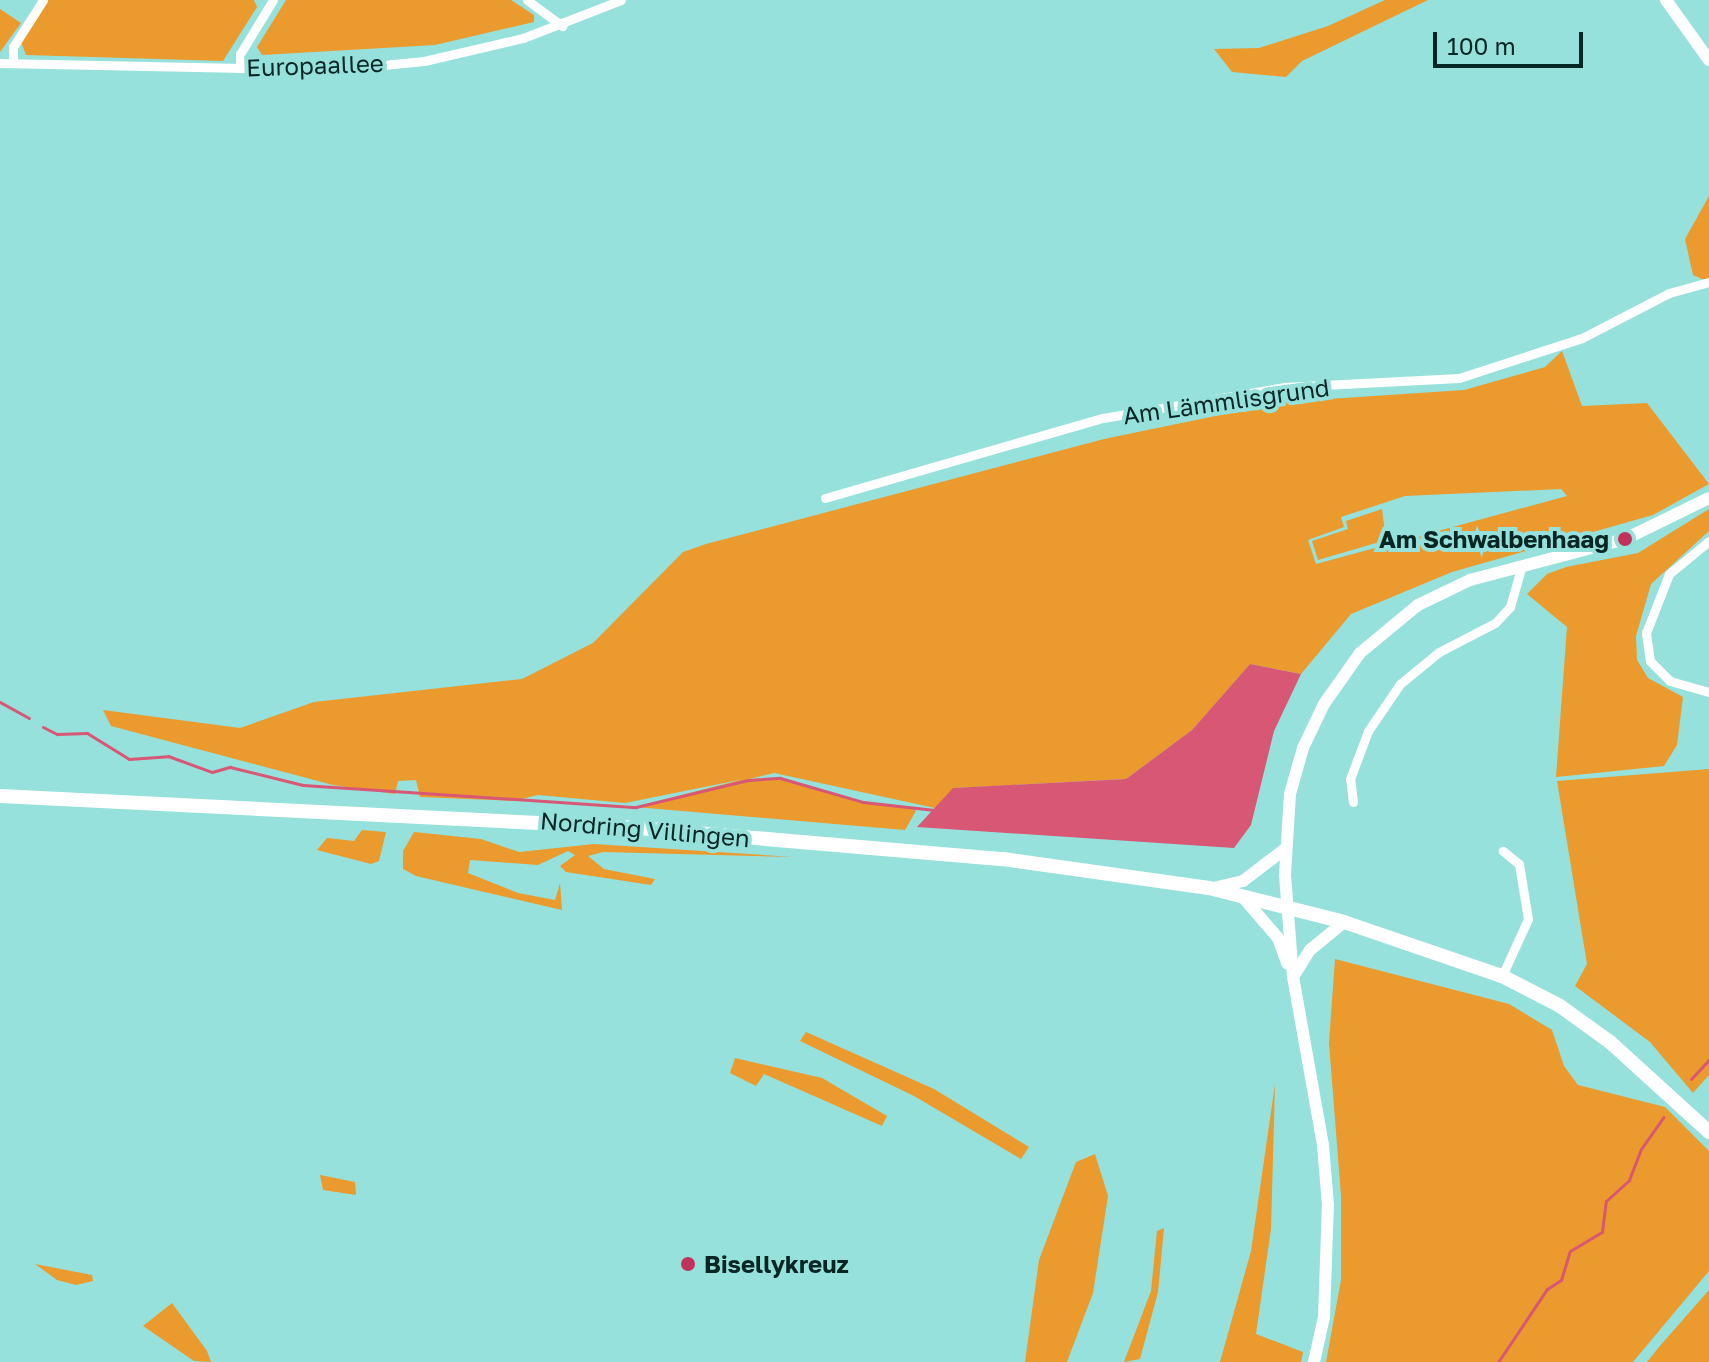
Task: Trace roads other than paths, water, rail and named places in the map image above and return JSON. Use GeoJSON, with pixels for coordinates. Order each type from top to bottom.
{"type":"FeatureCollection","features":[{"type":"Feature","properties":{"kind":"main road","name":"Nordring Villingen"},"geometry":{"type":"LineString","coordinates":[[0,796],[480,816],[653,829],[1003,859],[1209,888],[1344,922],[1502,976],[1560,1006],[1610,1042],[1709,1132]]}},
{"type":"Feature","properties":{"kind":"street"},"geometry":{"type":"LineString","coordinates":[[13,63],[13,47],[43,0]]}},
{"type":"Feature","properties":{"kind":"street"},"geometry":{"type":"LineString","coordinates":[[240,68],[240,54],[273,0]]}},
{"type":"Feature","properties":{"kind":"street"},"geometry":{"type":"LineString","coordinates":[[527,0],[562,26]]}},
{"type":"Feature","properties":{"kind":"street","name":"Europaallee"},"geometry":{"type":"LineString","coordinates":[[0,63],[334,70],[424,61],[562,26],[621,0]]}},
{"type":"Feature","properties":{"kind":"street"},"geometry":{"type":"LineString","coordinates":[[1666,0],[1709,60]]}},
{"type":"Feature","properties":{"kind":"street","name":"Am Lämmlisgrund"},"geometry":{"type":"LineString","coordinates":[[825,498],[1103,418],[1285,387],[1459,378],[1582,338],[1669,293],[1709,282]]}},
{"type":"Feature","properties":{"kind":"street"},"geometry":{"type":"LineString","coordinates":[[1314,1362],[1324,1317],[1328,1205],[1317,1108],[1293,977],[1285,905],[1285,849],[1290,794],[1303,748],[1324,704],[1360,653],[1418,605],[1522,565],[1625,539],[1709,498]]}},
{"type":"Feature","properties":{"kind":"street"},"geometry":{"type":"LineString","coordinates":[[1709,541],[1669,574],[1646,633],[1650,661],[1670,681],[1709,692]]}},
{"type":"Feature","properties":{"kind":"street"},"geometry":{"type":"LineString","coordinates":[[1353,802],[1350,779],[1368,731],[1400,684],[1439,652],[1495,623],[1510,607],[1522,565]]}},
{"type":"Feature","properties":{"kind":"street"},"geometry":{"type":"LineString","coordinates":[[1209,888],[1243,881],[1285,849]]}},
{"type":"Feature","properties":{"kind":"street"},"geometry":{"type":"LineString","coordinates":[[1502,976],[1528,919],[1519,864],[1503,851]]}},
{"type":"Feature","properties":{"kind":"street"},"geometry":{"type":"LineString","coordinates":[[1241,895],[1278,938],[1293,977]]}},
{"type":"Feature","properties":{"kind":"street"},"geometry":{"type":"LineString","coordinates":[[1293,977],[1310,950],[1344,922]]}},
{"type":"Feature","properties":{"kind":"waterway"},"geometry":{"type":"LineString","coordinates":[[0,702],[29,718]]}},
{"type":"Feature","properties":{"kind":"waterway"},"geometry":{"type":"LineString","coordinates":[[43,727],[57,734],[87,733],[129,759],[168,756],[212,772],[230,767],[303,785],[636,807],[748,780],[780,778],[863,802],[935,810]]}},
{"type":"Feature","properties":{"kind":"waterway"},"geometry":{"type":"LineString","coordinates":[[1691,1079],[1709,1060]]}},
{"type":"Feature","properties":{"kind":"waterway"},"geometry":{"type":"LineString","coordinates":[[1498,1362],[1547,1289],[1561,1280],[1570,1251],[1602,1232],[1606,1201],[1629,1180],[1641,1149],[1663,1117]]}},
{"type":"Feature","properties":{"kind":"place","name":"Am Schwalbenhaag"},"geometry":{"type":"Point","coordinates":[1625,539]}},
{"type":"Feature","properties":{"kind":"place","name":"Bisellykreuz"},"geometry":{"type":"Point","coordinates":[688,1264]}}]}
